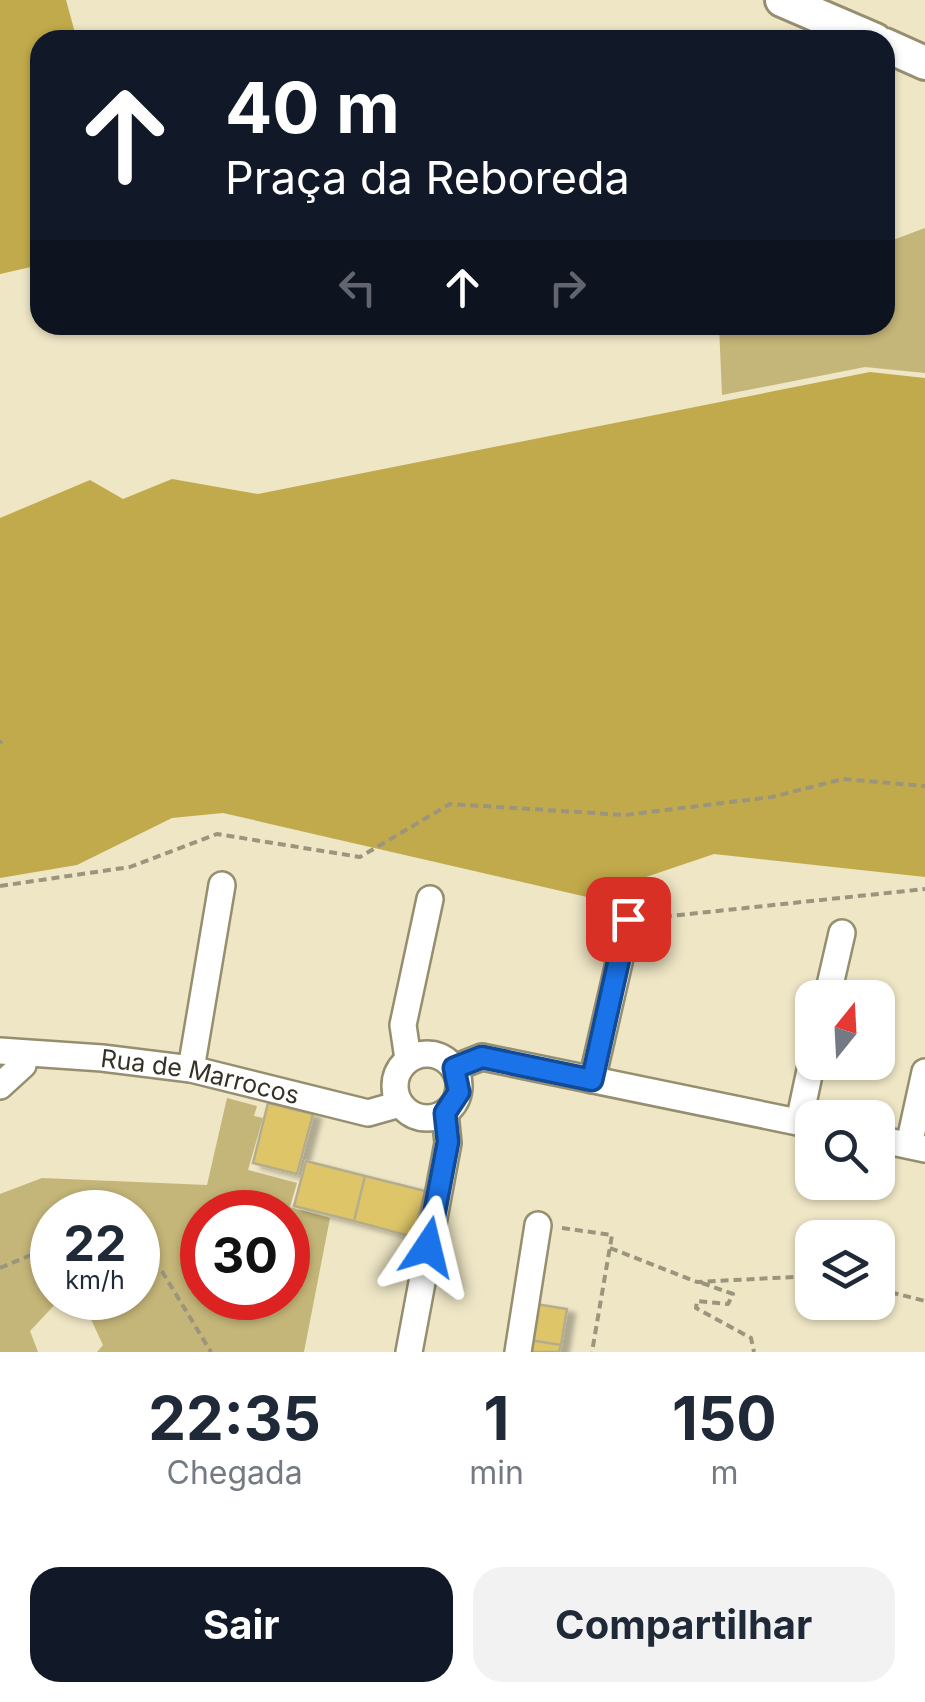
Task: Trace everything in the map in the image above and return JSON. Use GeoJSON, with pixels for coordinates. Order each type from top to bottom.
{"type":"FeatureCollection","features":[{"type":"Feature","properties":{"kind":"main road"},"geometry":{"type":"LineString","coordinates":[[782,0],[852,30]]}},
{"type":"Feature","properties":{"kind":"main road"},"geometry":{"type":"LineString","coordinates":[[895,50],[925,63]]}},
{"type":"Feature","properties":{"kind":"street"},"geometry":{"type":"LineString","coordinates":[[190,1069],[222,886]]}},
{"type":"Feature","properties":{"kind":"street"},"geometry":{"type":"LineString","coordinates":[[408,1059],[403,1025],[430,899]]}},
{"type":"Feature","properties":{"kind":"street"},"geometry":{"type":"LineString","coordinates":[[592,1080],[628,919]]}},
{"type":"Feature","properties":{"kind":"street"},"geometry":{"type":"LineString","coordinates":[[831,980],[842,933]]}},
{"type":"Feature","properties":{"kind":"street"},"geometry":{"type":"LineString","coordinates":[[0,1086],[22,1064],[12,1052]]}},
{"type":"Feature","properties":{"kind":"street","name":"Rua de Marrocos"},"geometry":{"type":"LineString","coordinates":[[12,1052],[190,1069],[368,1112],[400,1104]]}},
{"type":"Feature","properties":{"kind":"street"},"geometry":{"type":"LineString","coordinates":[[409,1352],[448,1142],[445,1113],[459,1092],[454,1068],[445,1058],[420,1054],[408,1059],[394,1080],[400,1104],[416,1117],[445,1113]]}},
{"type":"Feature","properties":{"kind":"street"},"geometry":{"type":"LineString","coordinates":[[454,1068],[482,1057],[795,1122]]}},
{"type":"Feature","properties":{"kind":"street"},"geometry":{"type":"LineString","coordinates":[[917,1147],[925,1072]]}},
{"type":"Feature","properties":{"kind":"street"},"geometry":{"type":"LineString","coordinates":[[518,1352],[538,1226]]}},
{"type":"Feature","properties":{"kind":"path"},"geometry":{"type":"LineString","coordinates":[[0,886],[130,867],[217,834],[360,856],[450,804],[626,815],[772,797],[843,779],[925,786]]}},
{"type":"Feature","properties":{"kind":"path"},"geometry":{"type":"LineString","coordinates":[[628,919],[925,889]]}},
{"type":"Feature","properties":{"kind":"path"},"geometry":{"type":"LineString","coordinates":[[538,1226],[612,1235],[592,1352]]}},
{"type":"Feature","properties":{"kind":"path"},"geometry":{"type":"LineString","coordinates":[[610,1248],[733,1294],[728,1304],[697,1301],[696,1308],[751,1338],[754,1352]]}},
{"type":"Feature","properties":{"kind":"path"},"geometry":{"type":"LineString","coordinates":[[0,1268],[30,1255]]}},
{"type":"Feature","properties":{"kind":"path"},"geometry":{"type":"LineString","coordinates":[[160,1268],[210,1352]]}},
{"type":"Feature","properties":{"kind":"path"},"geometry":{"type":"LineString","coordinates":[[698,1282],[795,1277]]}},
{"type":"Feature","properties":{"kind":"path"},"geometry":{"type":"LineString","coordinates":[[895,1293],[925,1301]]}},
{"type":"Feature","properties":{"kind":"shaded area"},"geometry":{"type":"Polygon","coordinates":[[[0,0],[66,0],[74,30],[30,30],[30,267],[0,274],[0,0]]]}},
{"type":"Feature","properties":{"kind":"shaded area"},"geometry":{"type":"Polygon","coordinates":[[[925,228],[925,373],[865,367],[722,395],[719,335],[895,335],[895,239],[925,228]]]}},
{"type":"Feature","properties":{"kind":"shaded area"},"geometry":{"type":"Polygon","coordinates":[[[870,372],[925,378],[925,877],[714,854],[587,897],[223,813],[172,818],[77,865],[0,878],[0,518],[90,480],[123,499],[172,479],[258,494],[870,372]]]}},
{"type":"Feature","properties":{"kind":"shaded area"},"geometry":{"type":"Polygon","coordinates":[[[227,1098],[257,1106],[254,1116],[263,1118],[248,1170],[297,1183],[295,1190],[180,1190],[180,1320],[310,1320],[310,1212],[330,1218],[304,1352],[97,1352],[103,1345],[91,1320],[160,1320],[160,1190],[30,1190],[30,1320],[40,1320],[30,1331],[38,1352],[0,1352],[0,1194],[42,1178],[207,1185],[227,1098]]]}},
{"type":"Feature","properties":{"kind":"building"},"geometry":{"type":"Polygon","coordinates":[[[268,1103],[313,1114],[297,1174],[253,1163],[268,1103]]]}},
{"type":"Feature","properties":{"kind":"building"},"geometry":{"type":"Polygon","coordinates":[[[306,1161],[365,1176],[354,1221],[310,1210],[310,1190],[298,1190],[306,1161]]]}},
{"type":"Feature","properties":{"kind":"building"},"geometry":{"type":"Polygon","coordinates":[[[365,1176],[425,1191],[413,1237],[354,1221],[365,1176]]]}},
{"type":"Feature","properties":{"kind":"building"},"geometry":{"type":"Polygon","coordinates":[[[536,1304],[567,1309],[561,1345],[530,1340],[536,1304]]]}},
{"type":"Feature","properties":{"kind":"building"},"geometry":{"type":"Polygon","coordinates":[[[530,1340],[561,1345],[559,1352],[528,1352],[530,1340]]]}},
{"type":"Feature","properties":{"kind":"route"},"geometry":{"type":"LineString","coordinates":[[428,1247],[448,1142],[445,1113],[459,1092],[454,1068],[482,1057],[592,1080],[628,919]]}}]}
